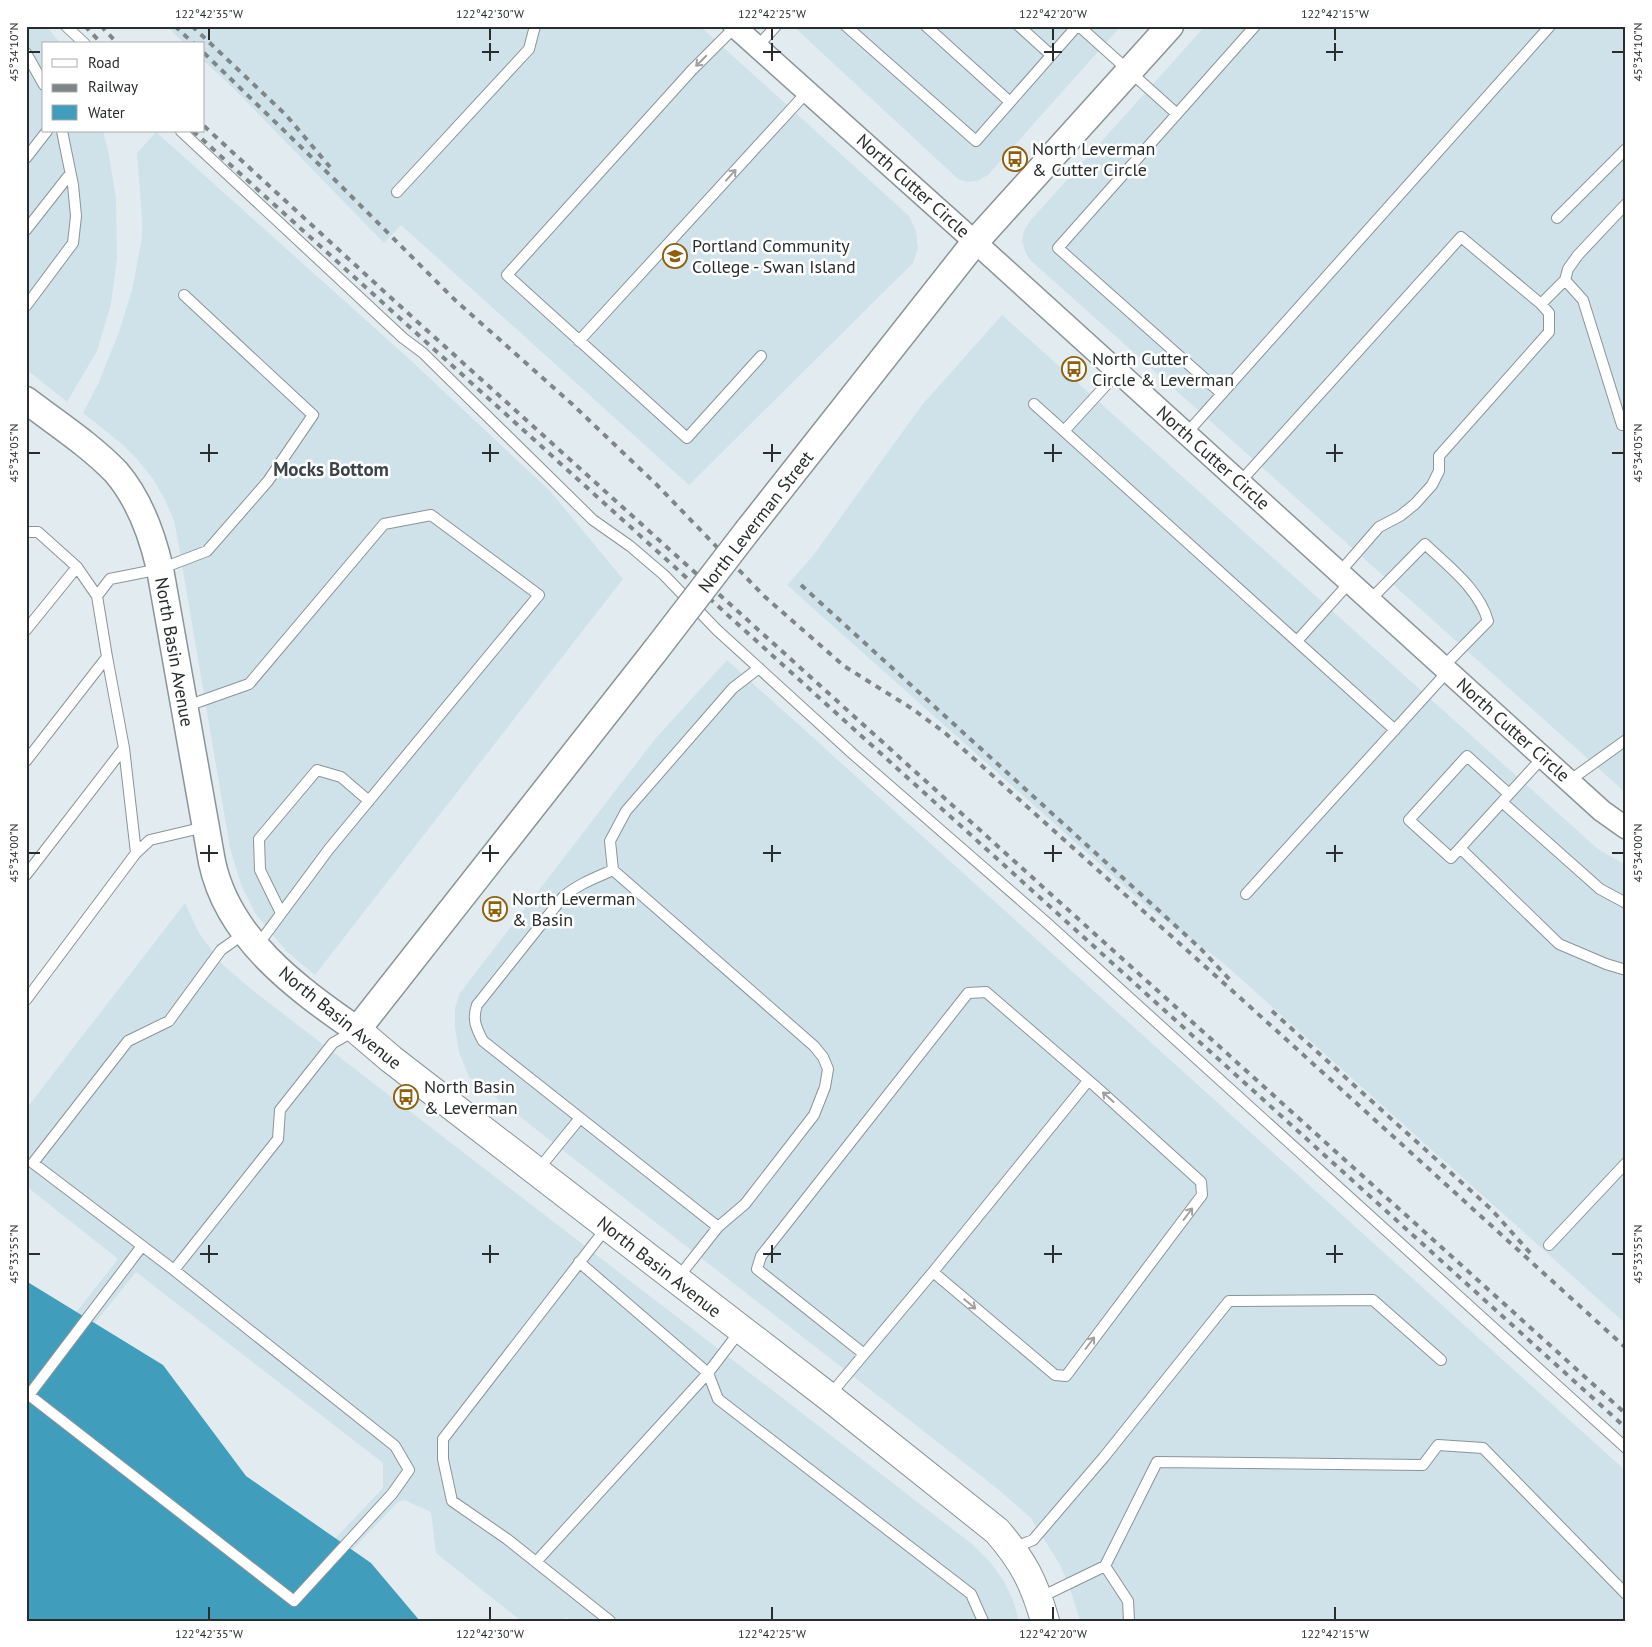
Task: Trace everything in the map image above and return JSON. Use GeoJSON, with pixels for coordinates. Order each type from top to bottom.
{"type":"FeatureCollection","features":[{"type":"Feature","properties":{"kind":"main road","name":"North Basin Avenue"},"geometry":{"type":"LineString","coordinates":[[356,1030],[977,1514],[1012,1548],[1028,1572],[1041,1609]]}},
{"type":"Feature","properties":{"kind":"street","name":"North Leverman Street"},"geometry":{"type":"LineString","coordinates":[[356,1030],[975,242],[1170,26]]}},
{"type":"Feature","properties":{"kind":"street","name":"North Cutter Circle"},"geometry":{"type":"LineString","coordinates":[[735,27],[975,242],[1602,811],[1626,828]]}},
{"type":"Feature","properties":{"kind":"street","name":"North Basin Avenue"},"geometry":{"type":"LineString","coordinates":[[26,400],[91,450],[116,473],[135,499],[143,515],[155,548],[160,569],[215,876],[230,909],[251,940],[297,986],[356,1030]]}},
{"type":"Feature","properties":{"kind":"lane"},"geometry":{"type":"LineString","coordinates":[[66,26],[83,42]]}},
{"type":"Feature","properties":{"kind":"lane"},"geometry":{"type":"LineString","coordinates":[[397,192],[529,49],[535,26]]}},
{"type":"Feature","properties":{"kind":"lane"},"geometry":{"type":"LineString","coordinates":[[758,47],[776,26]]}},
{"type":"Feature","properties":{"kind":"lane"},"geometry":{"type":"LineString","coordinates":[[846,26],[976,141],[1078,26],[1177,114]]}},
{"type":"Feature","properties":{"kind":"lane"},"geometry":{"type":"LineString","coordinates":[[926,26],[1010,102]]}},
{"type":"Feature","properties":{"kind":"lane"},"geometry":{"type":"LineString","coordinates":[[1019,26],[1051,55]]}},
{"type":"Feature","properties":{"kind":"lane"},"geometry":{"type":"LineString","coordinates":[[1222,394],[1058,248],[1255,26]]}},
{"type":"Feature","properties":{"kind":"lane"},"geometry":{"type":"LineString","coordinates":[[1186,434],[1550,26]]}},
{"type":"Feature","properties":{"kind":"lane"},"geometry":{"type":"LineString","coordinates":[[735,27],[692,70],[507,275],[687,438],[761,356]]}},
{"type":"Feature","properties":{"kind":"lane"},"geometry":{"type":"LineString","coordinates":[[26,53],[42,81]]}},
{"type":"Feature","properties":{"kind":"lane"},"geometry":{"type":"LineString","coordinates":[[26,76],[34,66]]}},
{"type":"Feature","properties":{"kind":"lane"},"geometry":{"type":"LineString","coordinates":[[579,341],[807,92]]}},
{"type":"Feature","properties":{"kind":"lane"},"geometry":{"type":"LineString","coordinates":[[26,158],[46,132]]}},
{"type":"Feature","properties":{"kind":"lane"},"geometry":{"type":"LineString","coordinates":[[26,306],[73,243],[76,216],[62,132]]}},
{"type":"Feature","properties":{"kind":"lane"},"geometry":{"type":"LineString","coordinates":[[182,132],[403,338],[448,377],[593,520],[630,546],[664,575],[717,630],[852,754],[1047,923],[1626,1448]]}},
{"type":"Feature","properties":{"kind":"lane"},"geometry":{"type":"LineString","coordinates":[[1557,218],[1626,149]]}},
{"type":"Feature","properties":{"kind":"lane"},"geometry":{"type":"LineString","coordinates":[[26,230],[70,174]]}},
{"type":"Feature","properties":{"kind":"lane"},"geometry":{"type":"LineString","coordinates":[[1541,304],[1565,280],[1568,269],[1578,255],[1626,204]]}},
{"type":"Feature","properties":{"kind":"lane"},"geometry":{"type":"LineString","coordinates":[[1240,482],[1461,238],[1541,304],[1549,313],[1549,332],[1439,456],[1439,471],[1432,485],[1415,504],[1400,516],[1379,526],[1345,578],[1297,641]]}},
{"type":"Feature","properties":{"kind":"lane"},"geometry":{"type":"LineString","coordinates":[[1565,280],[1583,300],[1622,425]]}},
{"type":"Feature","properties":{"kind":"lane"},"geometry":{"type":"LineString","coordinates":[[96,596],[110,579],[160,569],[207,551],[268,481],[313,416],[184,295]]}},
{"type":"Feature","properties":{"kind":"lane"},"geometry":{"type":"LineString","coordinates":[[1064,431],[1118,372]]}},
{"type":"Feature","properties":{"kind":"lane"},"geometry":{"type":"LineString","coordinates":[[1034,404],[1395,730]]}},
{"type":"Feature","properties":{"kind":"lane"},"geometry":{"type":"LineString","coordinates":[[142,1246],[30,1395],[294,1601],[392,1494],[409,1470],[395,1446],[174,1270],[33,1164],[128,1041],[169,1021],[221,950],[251,940],[281,913],[328,849],[539,595],[432,515],[384,524],[248,684],[184,707]]}},
{"type":"Feature","properties":{"kind":"lane"},"geometry":{"type":"LineString","coordinates":[[26,532],[38,532],[77,567],[96,596],[124,748],[136,853]]}},
{"type":"Feature","properties":{"kind":"lane"},"geometry":{"type":"LineString","coordinates":[[1246,894],[1395,730],[1445,669],[1488,621],[1484,608],[1462,578],[1425,544],[1370,600]]}},
{"type":"Feature","properties":{"kind":"lane"},"geometry":{"type":"LineString","coordinates":[[26,630],[77,567]]}},
{"type":"Feature","properties":{"kind":"lane"},"geometry":{"type":"LineString","coordinates":[[26,761],[107,657]]}},
{"type":"Feature","properties":{"kind":"lane"},"geometry":{"type":"LineString","coordinates":[[676,1280],[718,1227],[745,1204],[814,1115],[825,1087],[828,1069],[823,1057],[814,1046],[613,870],[610,841],[626,811],[733,688],[759,668]]}},
{"type":"Feature","properties":{"kind":"lane"},"geometry":{"type":"LineString","coordinates":[[1569,781],[1626,740]]}},
{"type":"Feature","properties":{"kind":"lane"},"geometry":{"type":"LineString","coordinates":[[26,875],[124,748]]}},
{"type":"Feature","properties":{"kind":"lane"},"geometry":{"type":"LineString","coordinates":[[1509,794],[1467,756],[1409,820],[1451,858],[1543,757]]}},
{"type":"Feature","properties":{"kind":"lane"},"geometry":{"type":"LineString","coordinates":[[281,913],[260,870],[259,839],[317,770],[341,778],[369,801]]}},
{"type":"Feature","properties":{"kind":"lane"},"geometry":{"type":"LineString","coordinates":[[1502,802],[1600,889],[1626,903]]}},
{"type":"Feature","properties":{"kind":"lane"},"geometry":{"type":"LineString","coordinates":[[26,1000],[136,853],[150,840],[206,827]]}},
{"type":"Feature","properties":{"kind":"lane"},"geometry":{"type":"LineString","coordinates":[[1460,848],[1559,944],[1606,964],[1626,970]]}},
{"type":"Feature","properties":{"kind":"lane"},"geometry":{"type":"LineString","coordinates":[[613,870],[572,889],[563,897],[477,1004],[475,1012],[476,1029],[483,1041],[718,1227]]}},
{"type":"Feature","properties":{"kind":"lane"},"geometry":{"type":"LineString","coordinates":[[864,1354],[757,1269],[760,1256],[968,993],[986,992],[1095,1086],[1201,1182],[1202,1195],[1066,1376],[1055,1376],[933,1272]]}},
{"type":"Feature","properties":{"kind":"lane"},"geometry":{"type":"LineString","coordinates":[[174,1270],[278,1139],[280,1110],[333,1043],[356,1030]]}},
{"type":"Feature","properties":{"kind":"lane"},"geometry":{"type":"LineString","coordinates":[[829,1397],[1088,1081]]}},
{"type":"Feature","properties":{"kind":"lane"},"geometry":{"type":"LineString","coordinates":[[536,1172],[580,1118]]}},
{"type":"Feature","properties":{"kind":"lane"},"geometry":{"type":"LineString","coordinates":[[1549,1245],[1626,1163]]}},
{"type":"Feature","properties":{"kind":"lane"},"geometry":{"type":"LineString","coordinates":[[607,1226],[443,1439],[443,1459],[452,1501],[508,1539],[610,1621]]}},
{"type":"Feature","properties":{"kind":"lane"},"geometry":{"type":"LineString","coordinates":[[579,1262],[708,1373],[718,1399],[971,1594],[982,1621]]}},
{"type":"Feature","properties":{"kind":"lane"},"geometry":{"type":"LineString","coordinates":[[1012,1548],[1033,1540],[1104,1456],[1229,1301],[1373,1300],[1442,1360]]}},
{"type":"Feature","properties":{"kind":"lane"},"geometry":{"type":"LineString","coordinates":[[536,1562],[708,1373],[741,1330]]}},
{"type":"Feature","properties":{"kind":"lane"},"geometry":{"type":"LineString","coordinates":[[1041,1609],[1104,1566],[1157,1462],[1423,1465],[1438,1445],[1483,1448],[1626,1594]]}},
{"type":"Feature","properties":{"kind":"lane"},"geometry":{"type":"LineString","coordinates":[[1104,1566],[1128,1601],[1129,1621]]}},
{"type":"Feature","properties":{"kind":"shaded area"},"geometry":{"type":"Polygon","coordinates":[[[26,26],[46,26],[59,42],[42,42],[42,132],[103,132],[116,198],[117,258],[111,304],[97,351],[67,402],[26,369],[26,26]]]}},
{"type":"Feature","properties":{"kind":"shaded area","name":"Portland Community College - Swan Island"},"geometry":{"type":"Polygon","coordinates":[[[166,26],[700,26],[909,216],[916,231],[918,248],[913,263],[689,485],[401,225],[384,243],[236,91],[205,62],[205,42],[183,42],[166,26]]]}},
{"type":"Feature","properties":{"kind":"shaded area"},"geometry":{"type":"Polygon","coordinates":[[[793,26],[1121,26],[988,175],[977,181],[967,182],[958,179],[793,26]]]}},
{"type":"Feature","properties":{"kind":"shaded area"},"geometry":{"type":"Polygon","coordinates":[[[1205,26],[1626,26],[1626,793],[1029,259],[1022,241],[1024,231],[1030,221],[1205,26]]]}},
{"type":"Feature","properties":{"kind":"shaded area"},"geometry":{"type":"Polygon","coordinates":[[[156,132],[406,356],[550,491],[623,579],[315,975],[286,951],[255,913],[241,885],[230,848],[174,521],[153,479],[137,459],[122,444],[83,413],[99,382],[119,332],[132,290],[142,238],[137,153],[156,132]]]}},
{"type":"Feature","properties":{"kind":"shaded area"},"geometry":{"type":"Polygon","coordinates":[[[1002,315],[1598,849],[1626,865],[1626,1324],[1221,961],[1149,908],[787,585],[812,557],[922,405],[1002,315]]]}},
{"type":"Feature","properties":{"kind":"shaded area"},"geometry":{"type":"Polygon","coordinates":[[[727,660],[1626,1471],[1626,1621],[1080,1621],[1071,1591],[1060,1565],[1031,1518],[999,1490],[469,1077],[459,1052],[455,1028],[455,1008],[460,993],[655,739],[727,660]]]}},
{"type":"Feature","properties":{"kind":"shaded area"},"geometry":{"type":"Polygon","coordinates":[[[185,903],[199,933],[222,964],[251,989],[972,1544],[990,1562],[1004,1581],[1013,1600],[1019,1621],[571,1621],[566,1617],[563,1621],[521,1621],[436,1553],[431,1512],[404,1500],[398,1502],[288,1617],[26,1376],[118,1259],[26,1186],[26,1109],[185,903]],[[136,1272],[52,1376],[305,1570],[383,1488],[383,1463],[136,1272]]]}},
{"type":"Feature","properties":{"kind":"water"},"geometry":{"type":"Polygon","coordinates":[[[26,1281],[163,1365],[246,1476],[371,1563],[420,1621],[26,1621],[26,1281]]]}},
{"type":"Feature","properties":{"kind":"railway"},"geometry":{"type":"LineString","coordinates":[[85,26],[100,42]]}},
{"type":"Feature","properties":{"kind":"railway"},"geometry":{"type":"LineString","coordinates":[[101,26],[116,42]]}},
{"type":"Feature","properties":{"kind":"railway"},"geometry":{"type":"LineString","coordinates":[[175,26],[192,42]]}},
{"type":"Feature","properties":{"kind":"railway"},"geometry":{"type":"LineString","coordinates":[[192,26],[286,115],[330,167]]}},
{"type":"Feature","properties":{"kind":"railway"},"geometry":{"type":"LineString","coordinates":[[205,54],[455,300],[572,404],[658,486],[764,596],[844,666],[911,708],[944,732],[1626,1348]]}},
{"type":"Feature","properties":{"kind":"railway"},"geometry":{"type":"LineString","coordinates":[[205,127],[389,296],[1626,1414]]}},
{"type":"Feature","properties":{"kind":"railway"},"geometry":{"type":"LineString","coordinates":[[194,132],[1626,1428]]}},
{"type":"Feature","properties":{"kind":"railway"},"geometry":{"type":"LineString","coordinates":[[801,585],[1201,949],[1231,981]]}},
{"type":"Feature","properties":{"kind":"railway"},"geometry":{"type":"LineString","coordinates":[[1272,1011],[1491,1209],[1532,1255]]}},
{"type":"Feature","properties":{"kind":"place","name":"North Leverman & Cutter Circle"},"geometry":{"type":"Point","coordinates":[1015,159]}},
{"type":"Feature","properties":{"kind":"place","name":"Portland Community College - Swan Island"},"geometry":{"type":"Point","coordinates":[675,256]}},
{"type":"Feature","properties":{"kind":"place","name":"North Cutter Circle & Leverman"},"geometry":{"type":"Point","coordinates":[1074,369]}},
{"type":"Feature","properties":{"kind":"place","name":"North Leverman & Basin"},"geometry":{"type":"Point","coordinates":[495,909]}},
{"type":"Feature","properties":{"kind":"place","name":"North Basin & Leverman"},"geometry":{"type":"Point","coordinates":[406,1097]}},
{"type":"Feature","properties":{"kind":"district","name":"Mocks Bottom"},"geometry":{"type":"Point","coordinates":[331,469]}}]}
